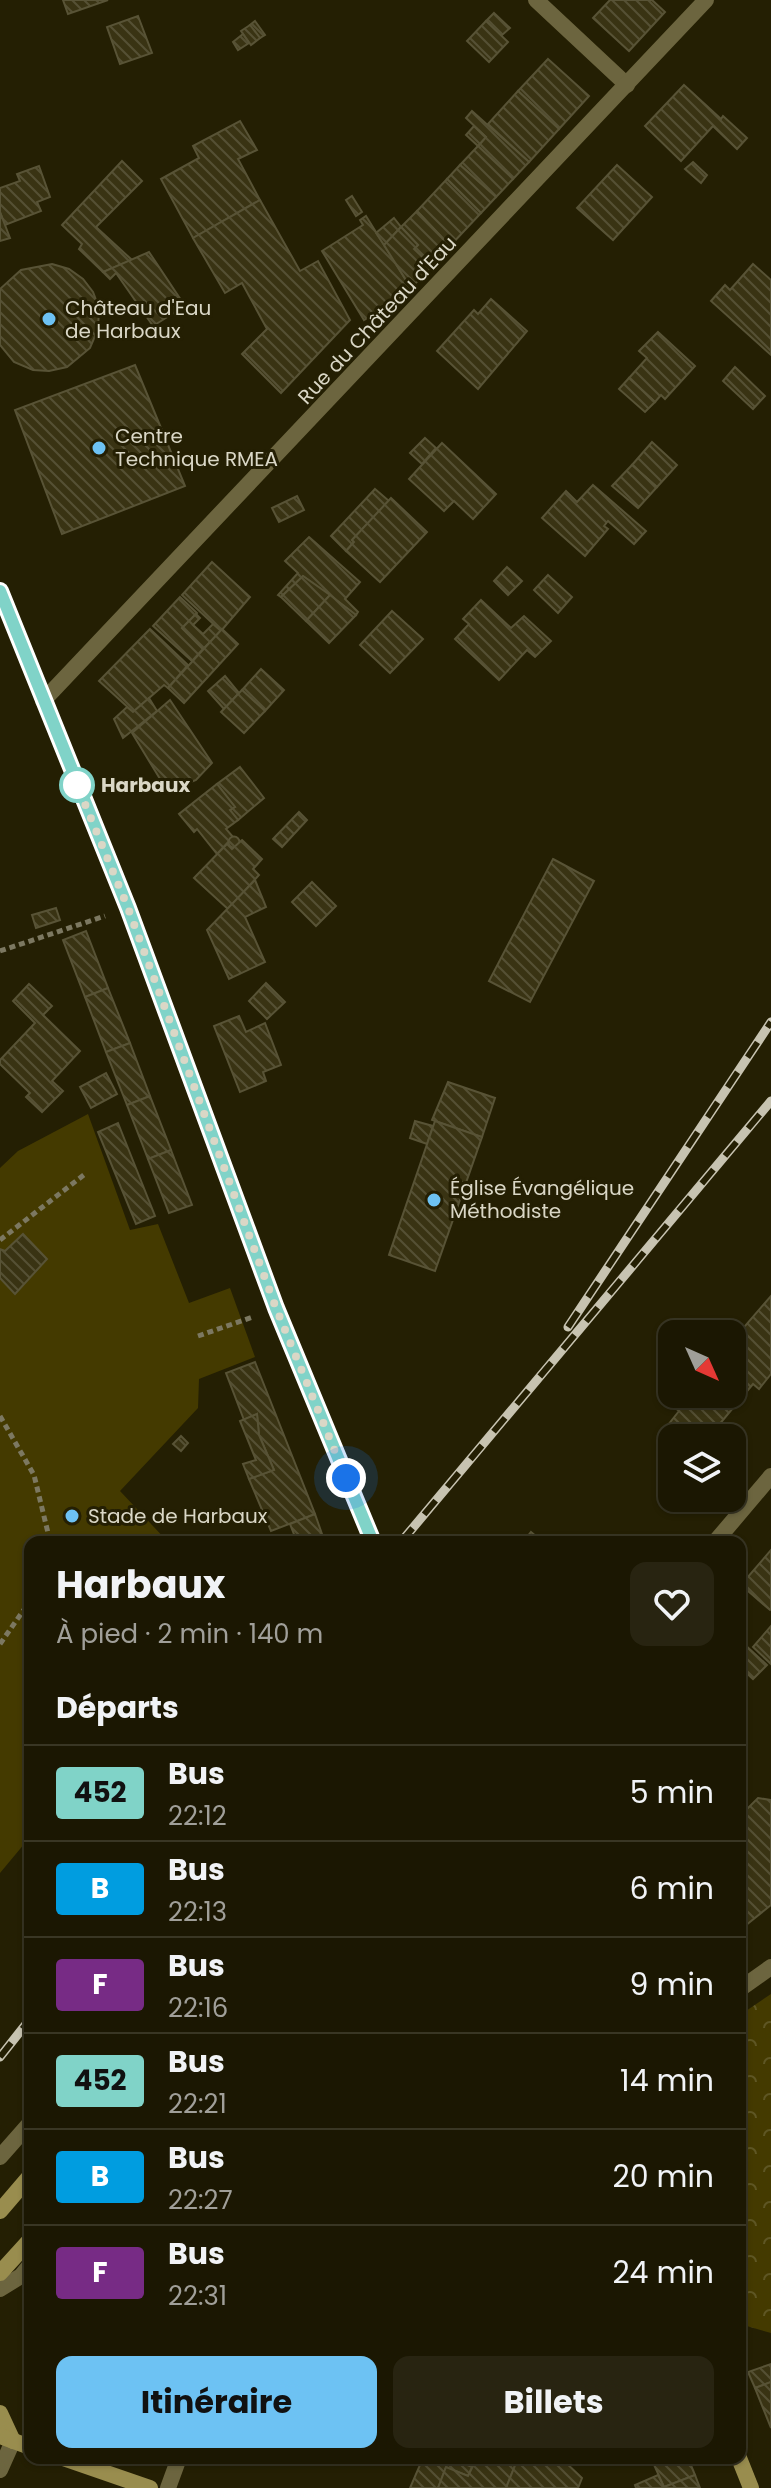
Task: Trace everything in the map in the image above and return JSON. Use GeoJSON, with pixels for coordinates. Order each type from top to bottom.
{"type":"FeatureCollection","features":[{"type":"Feature","properties":{"kind":"main road"},"geometry":{"type":"LineString","coordinates":[[0,591],[128,908],[276,1308],[371,1536]]}},
{"type":"Feature","properties":{"kind":"main road"},"geometry":{"type":"LineString","coordinates":[[0,2211],[24,2183]]}},
{"type":"Feature","properties":{"kind":"main road"},"geometry":{"type":"LineString","coordinates":[[0,2273],[24,2247]]}},
{"type":"Feature","properties":{"kind":"main road"},"geometry":{"type":"LineString","coordinates":[[0,2413],[6,2438]]}},
{"type":"Feature","properties":{"kind":"main road"},"geometry":{"type":"LineString","coordinates":[[80,2464],[150,2488]]}},
{"type":"Feature","properties":{"kind":"main road"},"geometry":{"type":"LineString","coordinates":[[741,2464],[751,2488]]}},
{"type":"Feature","properties":{"kind":"street"},"geometry":{"type":"LineString","coordinates":[[536,0],[627,85]]}},
{"type":"Feature","properties":{"kind":"street","name":"Rue du Château d'Eau"},"geometry":{"type":"LineString","coordinates":[[43,701],[706,0]]}},
{"type":"Feature","properties":{"kind":"street"},"geometry":{"type":"LineString","coordinates":[[720,1536],[771,1476]]}},
{"type":"Feature","properties":{"kind":"street"},"geometry":{"type":"LineString","coordinates":[[746,1985],[771,1967]]}},
{"type":"Feature","properties":{"kind":"street"},"geometry":{"type":"LineString","coordinates":[[0,2157],[24,2130]]}},
{"type":"Feature","properties":{"kind":"street"},"geometry":{"type":"LineString","coordinates":[[0,2289],[24,2272]]}},
{"type":"Feature","properties":{"kind":"street"},"geometry":{"type":"LineString","coordinates":[[0,2470],[6,2438]]}},
{"type":"Feature","properties":{"kind":"street"},"geometry":{"type":"LineString","coordinates":[[168,2488],[177,2464]]}},
{"type":"Feature","properties":{"kind":"path"},"geometry":{"type":"LineString","coordinates":[[0,951],[128,908]]}},
{"type":"Feature","properties":{"kind":"path"},"geometry":{"type":"LineString","coordinates":[[0,1240],[85,1174]]}},
{"type":"Feature","properties":{"kind":"path"},"geometry":{"type":"LineString","coordinates":[[198,1336],[276,1308]]}},
{"type":"Feature","properties":{"kind":"path"},"geometry":{"type":"LineString","coordinates":[[0,1416],[34,1475],[49,1536]]}},
{"type":"Feature","properties":{"kind":"path"},"geometry":{"type":"LineString","coordinates":[[0,1644],[24,1610]]}},
{"type":"Feature","properties":{"kind":"green space","name":"Stade de Harbaux"},"geometry":{"type":"Polygon","coordinates":[[[88,1114],[130,1230],[158,1224],[189,1303],[230,1288],[255,1357],[199,1379],[198,1408],[120,1491],[162,1536],[24,1536],[24,1844],[0,1873],[0,1168],[18,1151],[88,1114]]]}},
{"type":"Feature","properties":{"kind":"green space"},"geometry":{"type":"Polygon","coordinates":[[[771,1994],[771,2333],[746,2326],[746,2011],[771,1994]]]}},
{"type":"Feature","properties":{"kind":"building"},"geometry":{"type":"Polygon","coordinates":[[[63,0],[108,0],[68,14],[63,0]]]}},
{"type":"Feature","properties":{"kind":"building"},"geometry":{"type":"Polygon","coordinates":[[[610,0],[652,0],[665,12],[629,51],[593,18],[610,0]]]}},
{"type":"Feature","properties":{"kind":"building"},"geometry":{"type":"Polygon","coordinates":[[[494,13],[510,28],[501,36],[486,21],[494,13]]]}},
{"type":"Feature","properties":{"kind":"building"},"geometry":{"type":"Polygon","coordinates":[[[138,16],[152,53],[120,64],[107,27],[138,16]]]}},
{"type":"Feature","properties":{"kind":"building"},"geometry":{"type":"Polygon","coordinates":[[[255,21],[265,35],[260,38],[250,25],[255,21]]]}},
{"type":"Feature","properties":{"kind":"building"},"geometry":{"type":"Polygon","coordinates":[[[486,21],[508,42],[489,62],[467,41],[486,21]]]}},
{"type":"Feature","properties":{"kind":"building"},"geometry":{"type":"Polygon","coordinates":[[[250,25],[260,38],[251,45],[241,31],[250,25]]]}},
{"type":"Feature","properties":{"kind":"building"},"geometry":{"type":"Polygon","coordinates":[[[243,34],[249,43],[238,50],[233,42],[243,34]]]}},
{"type":"Feature","properties":{"kind":"building"},"geometry":{"type":"Polygon","coordinates":[[[548,59],[589,96],[559,129],[518,91],[548,59]]]}},
{"type":"Feature","properties":{"kind":"building"},"geometry":{"type":"Polygon","coordinates":[[[684,85],[747,138],[737,149],[713,126],[681,161],[645,126],[684,85]]]}},
{"type":"Feature","properties":{"kind":"building"},"geometry":{"type":"Polygon","coordinates":[[[518,91],[559,129],[529,162],[488,124],[518,91]]]}},
{"type":"Feature","properties":{"kind":"building"},"geometry":{"type":"Polygon","coordinates":[[[472,111],[529,162],[513,179],[478,146],[486,137],[466,118],[472,111]]]}},
{"type":"Feature","properties":{"kind":"building"},"geometry":{"type":"Polygon","coordinates":[[[240,121],[257,150],[238,159],[260,200],[193,238],[161,179],[199,158],[193,146],[240,121]]]}},
{"type":"Feature","properties":{"kind":"building"},"geometry":{"type":"Polygon","coordinates":[[[474,126],[486,137],[478,146],[466,135],[474,126]]]}},
{"type":"Feature","properties":{"kind":"building"},"geometry":{"type":"Polygon","coordinates":[[[478,146],[513,179],[496,197],[460,165],[478,146]]]}},
{"type":"Feature","properties":{"kind":"building"},"geometry":{"type":"Polygon","coordinates":[[[122,161],[142,181],[96,227],[132,260],[103,272],[79,249],[82,244],[62,225],[122,161]]]}},
{"type":"Feature","properties":{"kind":"building"},"geometry":{"type":"Polygon","coordinates":[[[693,162],[707,175],[701,183],[685,169],[693,162]]]}},
{"type":"Feature","properties":{"kind":"building"},"geometry":{"type":"Polygon","coordinates":[[[460,165],[496,197],[481,213],[447,179],[460,165]]]}},
{"type":"Feature","properties":{"kind":"building"},"geometry":{"type":"Polygon","coordinates":[[[617,165],[652,197],[613,240],[577,208],[617,165]]]}},
{"type":"Feature","properties":{"kind":"building"},"geometry":{"type":"Polygon","coordinates":[[[39,166],[50,197],[37,202],[41,211],[5,225],[0,212],[0,188],[20,181],[17,174],[39,166]]]}},
{"type":"Feature","properties":{"kind":"building"},"geometry":{"type":"Polygon","coordinates":[[[447,179],[481,213],[450,246],[417,211],[447,179]]]}},
{"type":"Feature","properties":{"kind":"building"},"geometry":{"type":"Polygon","coordinates":[[[352,196],[362,212],[356,216],[346,200],[352,196]]]}},
{"type":"Feature","properties":{"kind":"building","name":"Centre Technique RMEA"},"geometry":{"type":"Polygon","coordinates":[[[260,200],[300,271],[318,261],[350,320],[281,393],[242,354],[267,329],[242,283],[225,293],[193,238],[260,200]]]}},
{"type":"Feature","properties":{"kind":"building"},"geometry":{"type":"Polygon","coordinates":[[[417,211],[450,246],[432,266],[414,249],[418,245],[401,227],[417,211]]]}},
{"type":"Feature","properties":{"kind":"building"},"geometry":{"type":"Polygon","coordinates":[[[0,212],[10,238],[0,241],[0,212]]]}},
{"type":"Feature","properties":{"kind":"building"},"geometry":{"type":"Polygon","coordinates":[[[366,216],[412,290],[364,320],[322,251],[363,225],[360,220],[366,216]]]}},
{"type":"Feature","properties":{"kind":"building"},"geometry":{"type":"Polygon","coordinates":[[[394,218],[401,227],[384,245],[376,233],[394,218]]]}},
{"type":"Feature","properties":{"kind":"building"},"geometry":{"type":"Polygon","coordinates":[[[401,227],[418,245],[414,249],[432,266],[411,288],[384,245],[401,227]]]}},
{"type":"Feature","properties":{"kind":"building"},"geometry":{"type":"Polygon","coordinates":[[[149,252],[185,306],[153,326],[116,273],[110,279],[103,272],[149,252]]]}},
{"type":"Feature","properties":{"kind":"building","name":"Château d'Eau de Harbaux"},"geometry":{"type":"Polygon","coordinates":[[[52,264],[69,269],[83,279],[93,292],[99,308],[98,329],[90,348],[67,367],[49,371],[33,370],[14,362],[0,345],[0,289],[21,270],[52,264]]]}},
{"type":"Feature","properties":{"kind":"building"},"geometry":{"type":"Polygon","coordinates":[[[753,264],[771,280],[771,355],[711,301],[725,285],[730,290],[753,264]]]}},
{"type":"Feature","properties":{"kind":"building"},"geometry":{"type":"Polygon","coordinates":[[[491,299],[527,331],[478,389],[437,351],[474,310],[478,314],[491,299]]]}},
{"type":"Feature","properties":{"kind":"building"},"geometry":{"type":"Polygon","coordinates":[[[658,332],[695,366],[665,399],[661,395],[655,402],[629,378],[647,358],[639,351],[658,332]]]}},
{"type":"Feature","properties":{"kind":"building","name":"Centre Technique RMEA"},"geometry":{"type":"Polygon","coordinates":[[[135,365],[185,486],[62,534],[15,410],[135,365]]]}},
{"type":"Feature","properties":{"kind":"building"},"geometry":{"type":"Polygon","coordinates":[[[735,367],[765,396],[753,409],[723,381],[735,367]]]}},
{"type":"Feature","properties":{"kind":"building"},"geometry":{"type":"Polygon","coordinates":[[[629,378],[655,402],[645,412],[619,389],[629,378]]]}},
{"type":"Feature","properties":{"kind":"building"},"geometry":{"type":"Polygon","coordinates":[[[425,438],[436,448],[422,464],[410,453],[425,438]]]}},
{"type":"Feature","properties":{"kind":"building"},"geometry":{"type":"Polygon","coordinates":[[[652,442],[677,465],[657,487],[632,465],[652,442]]]}},
{"type":"Feature","properties":{"kind":"building"},"geometry":{"type":"Polygon","coordinates":[[[442,443],[496,494],[473,519],[454,501],[444,511],[409,479],[442,443]]]}},
{"type":"Feature","properties":{"kind":"building"},"geometry":{"type":"Polygon","coordinates":[[[632,465],[657,487],[638,508],[612,486],[632,465]]]}},
{"type":"Feature","properties":{"kind":"building"},"geometry":{"type":"Polygon","coordinates":[[[593,485],[646,531],[634,544],[608,521],[604,526],[608,529],[585,556],[542,518],[566,491],[577,502],[593,485]]]}},
{"type":"Feature","properties":{"kind":"building"},"geometry":{"type":"Polygon","coordinates":[[[375,489],[389,501],[352,540],[354,542],[346,551],[331,536],[375,489]]]}},
{"type":"Feature","properties":{"kind":"building"},"geometry":{"type":"Polygon","coordinates":[[[297,496],[304,510],[279,522],[272,508],[297,496]]]}},
{"type":"Feature","properties":{"kind":"building"},"geometry":{"type":"Polygon","coordinates":[[[391,498],[427,532],[380,582],[346,551],[354,542],[352,540],[391,498]]]}},
{"type":"Feature","properties":{"kind":"building"},"geometry":{"type":"Polygon","coordinates":[[[309,537],[360,582],[345,599],[358,612],[356,615],[303,576],[281,597],[278,595],[298,573],[285,561],[309,537]]]}},
{"type":"Feature","properties":{"kind":"building"},"geometry":{"type":"Polygon","coordinates":[[[212,562],[250,597],[221,631],[182,595],[212,562]]]}},
{"type":"Feature","properties":{"kind":"building"},"geometry":{"type":"Polygon","coordinates":[[[507,567],[522,581],[508,595],[494,581],[507,567]]]}},
{"type":"Feature","properties":{"kind":"building"},"geometry":{"type":"Polygon","coordinates":[[[548,575],[572,597],[558,613],[534,590],[548,575]]]}},
{"type":"Feature","properties":{"kind":"building"},"geometry":{"type":"Polygon","coordinates":[[[303,576],[330,595],[306,621],[281,597],[303,576]]]}},
{"type":"Feature","properties":{"kind":"building"},"geometry":{"type":"Polygon","coordinates":[[[330,595],[356,615],[329,643],[306,621],[330,595]]]}},
{"type":"Feature","properties":{"kind":"building"},"geometry":{"type":"Polygon","coordinates":[[[180,597],[197,613],[182,628],[203,649],[192,661],[153,626],[180,597]]]}},
{"type":"Feature","properties":{"kind":"building"},"geometry":{"type":"Polygon","coordinates":[[[481,600],[511,628],[524,616],[551,641],[535,657],[527,650],[499,680],[455,639],[469,624],[463,619],[481,600]]]}},
{"type":"Feature","properties":{"kind":"building"},"geometry":{"type":"Polygon","coordinates":[[[392,611],[423,639],[390,673],[360,645],[392,611]]]}},
{"type":"Feature","properties":{"kind":"building"},"geometry":{"type":"Polygon","coordinates":[[[196,614],[200,618],[193,625],[203,634],[213,624],[221,631],[203,649],[182,628],[196,614]]]}},
{"type":"Feature","properties":{"kind":"building"},"geometry":{"type":"Polygon","coordinates":[[[150,629],[188,665],[168,688],[164,685],[133,712],[99,681],[150,629]]]}},
{"type":"Feature","properties":{"kind":"building"},"geometry":{"type":"Polygon","coordinates":[[[222,629],[238,644],[184,703],[168,688],[222,629]]]}},
{"type":"Feature","properties":{"kind":"building"},"geometry":{"type":"Polygon","coordinates":[[[261,669],[284,690],[265,711],[242,690],[261,669]]]}},
{"type":"Feature","properties":{"kind":"building"},"geometry":{"type":"Polygon","coordinates":[[[225,676],[239,693],[224,709],[208,691],[225,676]]]}},
{"type":"Feature","properties":{"kind":"building"},"geometry":{"type":"Polygon","coordinates":[[[242,690],[265,711],[244,733],[221,712],[242,690]]]}},
{"type":"Feature","properties":{"kind":"building"},"geometry":{"type":"Polygon","coordinates":[[[149,698],[157,711],[123,738],[114,719],[127,707],[133,712],[149,698]]]}},
{"type":"Feature","properties":{"kind":"building"},"geometry":{"type":"Polygon","coordinates":[[[170,700],[212,763],[196,780],[168,792],[132,733],[170,700]]]}},
{"type":"Feature","properties":{"kind":"building"},"geometry":{"type":"Polygon","coordinates":[[[240,767],[264,798],[238,820],[230,810],[235,807],[217,784],[240,767]]]}},
{"type":"Feature","properties":{"kind":"building"},"geometry":{"type":"Polygon","coordinates":[[[217,784],[235,807],[230,810],[238,820],[226,829],[233,837],[217,854],[197,829],[194,832],[179,814],[217,784]]]}},
{"type":"Feature","properties":{"kind":"building"},"geometry":{"type":"Polygon","coordinates":[[[299,812],[307,820],[282,847],[273,839],[299,812]]]}},
{"type":"Feature","properties":{"kind":"building"},"geometry":{"type":"Polygon","coordinates":[[[234,836],[240,842],[234,848],[228,842],[234,836]]]}},
{"type":"Feature","properties":{"kind":"building"},"geometry":{"type":"Polygon","coordinates":[[[242,840],[262,859],[253,869],[259,875],[228,909],[194,878],[227,844],[232,849],[242,840]]]}},
{"type":"Feature","properties":{"kind":"building"},"geometry":{"type":"Polygon","coordinates":[[[553,859],[594,881],[530,1002],[489,981],[553,859]]]}},
{"type":"Feature","properties":{"kind":"building"},"geometry":{"type":"Polygon","coordinates":[[[255,880],[266,907],[245,917],[265,962],[229,979],[207,930],[255,880]]]}},
{"type":"Feature","properties":{"kind":"building"},"geometry":{"type":"Polygon","coordinates":[[[312,882],[336,906],[316,926],[292,902],[312,882]]]}},
{"type":"Feature","properties":{"kind":"building"},"geometry":{"type":"Polygon","coordinates":[[[56,908],[60,920],[36,928],[32,915],[56,908]]]}},
{"type":"Feature","properties":{"kind":"building"},"geometry":{"type":"Polygon","coordinates":[[[86,931],[108,988],[85,997],[63,940],[86,931]]]}},
{"type":"Feature","properties":{"kind":"building"},"geometry":{"type":"Polygon","coordinates":[[[266,983],[285,1002],[267,1019],[249,1001],[266,983]]]}},
{"type":"Feature","properties":{"kind":"building"},"geometry":{"type":"Polygon","coordinates":[[[29,984],[52,1006],[43,1015],[80,1051],[52,1081],[63,1091],[42,1112],[26,1097],[30,1093],[0,1064],[0,1060],[35,1023],[13,1001],[29,984]]]}},
{"type":"Feature","properties":{"kind":"building"},"geometry":{"type":"Polygon","coordinates":[[[108,988],[130,1043],[106,1052],[85,997],[108,988]]]}},
{"type":"Feature","properties":{"kind":"building"},"geometry":{"type":"Polygon","coordinates":[[[239,1016],[246,1032],[265,1023],[281,1065],[263,1072],[266,1081],[240,1092],[214,1026],[239,1016]]]}},
{"type":"Feature","properties":{"kind":"building"},"geometry":{"type":"Polygon","coordinates":[[[130,1043],[150,1096],[127,1105],[106,1052],[130,1043]]]}},
{"type":"Feature","properties":{"kind":"building"},"geometry":{"type":"Polygon","coordinates":[[[106,1073],[117,1094],[91,1108],[80,1087],[106,1073]]]}},
{"type":"Feature","properties":{"kind":"building"},"geometry":{"type":"Polygon","coordinates":[[[448,1082],[495,1098],[482,1137],[432,1120],[448,1082]]]}},
{"type":"Feature","properties":{"kind":"building"},"geometry":{"type":"Polygon","coordinates":[[[150,1096],[171,1150],[148,1159],[127,1105],[150,1096]]]}},
{"type":"Feature","properties":{"kind":"building"},"geometry":{"type":"Polygon","coordinates":[[[415,1121],[433,1126],[427,1144],[410,1138],[415,1121]]]}},
{"type":"Feature","properties":{"kind":"building","name":"Église Évangélique Méthodiste"},"geometry":{"type":"Polygon","coordinates":[[[435,1121],[482,1137],[435,1271],[389,1255],[435,1121]]]}},
{"type":"Feature","properties":{"kind":"building"},"geometry":{"type":"Polygon","coordinates":[[[118,1123],[155,1216],[136,1224],[98,1132],[118,1123]]]}},
{"type":"Feature","properties":{"kind":"building"},"geometry":{"type":"Polygon","coordinates":[[[171,1150],[192,1205],[169,1213],[148,1159],[171,1150]]]}},
{"type":"Feature","properties":{"kind":"building"},"geometry":{"type":"Polygon","coordinates":[[[23,1234],[47,1259],[15,1294],[0,1278],[0,1249],[5,1251],[23,1234]]]}},
{"type":"Feature","properties":{"kind":"building"},"geometry":{"type":"Polygon","coordinates":[[[771,1296],[771,1374],[759,1389],[753,1384],[746,1392],[746,1325],[771,1296]]]}},
{"type":"Feature","properties":{"kind":"building"},"geometry":{"type":"Polygon","coordinates":[[[255,1362],[315,1514],[271,1531],[249,1479],[274,1470],[259,1435],[257,1414],[244,1420],[226,1373],[255,1362]]]}},
{"type":"Feature","properties":{"kind":"building"},"geometry":{"type":"Polygon","coordinates":[[[675,1408],[733,1408],[720,1424],[669,1424],[679,1411],[675,1408]]]}},
{"type":"Feature","properties":{"kind":"building"},"geometry":{"type":"Polygon","coordinates":[[[257,1414],[259,1435],[274,1470],[249,1479],[243,1464],[256,1460],[240,1421],[257,1414]]]}},
{"type":"Feature","properties":{"kind":"building"},"geometry":{"type":"Polygon","coordinates":[[[181,1436],[188,1443],[181,1451],[173,1444],[181,1436]]]}},
{"type":"Feature","properties":{"kind":"building"},"geometry":{"type":"Polygon","coordinates":[[[315,1514],[322,1534],[295,1536],[290,1524],[315,1514]]]}},
{"type":"Feature","properties":{"kind":"building"},"geometry":{"type":"Polygon","coordinates":[[[771,1550],[770,1610],[746,1589],[746,1579],[771,1550]]]}},
{"type":"Feature","properties":{"kind":"building"},"geometry":{"type":"Polygon","coordinates":[[[771,1626],[771,1664],[753,1647],[771,1626]]]}},
{"type":"Feature","properties":{"kind":"building"},"geometry":{"type":"Polygon","coordinates":[[[746,1646],[767,1665],[753,1679],[746,1673],[746,1646]]]}},
{"type":"Feature","properties":{"kind":"building"},"geometry":{"type":"Polygon","coordinates":[[[758,1798],[771,1800],[771,1905],[746,1925],[746,1810],[758,1798]]]}},
{"type":"Feature","properties":{"kind":"building"},"geometry":{"type":"Polygon","coordinates":[[[771,2364],[771,2382],[755,2388],[748,2372],[771,2364]]]}},
{"type":"Feature","properties":{"kind":"building"},"geometry":{"type":"Polygon","coordinates":[[[771,2382],[771,2428],[755,2388],[771,2382]]]}},
{"type":"Feature","properties":{"kind":"building"},"geometry":{"type":"Polygon","coordinates":[[[420,2464],[465,2464],[472,2467],[468,2476],[446,2467],[438,2488],[410,2488],[420,2464]]]}},
{"type":"Feature","properties":{"kind":"building"},"geometry":{"type":"Polygon","coordinates":[[[474,2464],[516,2464],[506,2488],[438,2488],[446,2467],[468,2476],[474,2464]]]}},
{"type":"Feature","properties":{"kind":"building"},"geometry":{"type":"Polygon","coordinates":[[[516,2464],[567,2464],[582,2478],[578,2488],[506,2488],[516,2464]]]}},
{"type":"Feature","properties":{"kind":"building"},"geometry":{"type":"Polygon","coordinates":[[[654,2464],[690,2464],[695,2475],[664,2487],[654,2464]]]}},
{"type":"Feature","properties":{"kind":"building"},"geometry":{"type":"Polygon","coordinates":[[[658,2475],[664,2487],[695,2475],[700,2488],[636,2488],[635,2485],[658,2475]]]}},
{"type":"Feature","properties":{"kind":"railway"},"geometry":{"type":"LineString","coordinates":[[568,1327],[771,1022]]}},
{"type":"Feature","properties":{"kind":"railway"},"geometry":{"type":"LineString","coordinates":[[406,1536],[771,1101]]}},
{"type":"Feature","properties":{"kind":"railway"},"geometry":{"type":"LineString","coordinates":[[0,2057],[24,2027]]}},
{"type":"Feature","properties":{"kind":"bus line","name":"452"},"geometry":{"type":"LineString","coordinates":[[0,591],[128,908],[276,1308],[371,1536]]}},
{"type":"Feature","properties":{"kind":"place","name":"Château d'Eau de Harbaux"},"geometry":{"type":"Point","coordinates":[49,319]}},
{"type":"Feature","properties":{"kind":"place","name":"Centre Technique RMEA"},"geometry":{"type":"Point","coordinates":[99,448]}},
{"type":"Feature","properties":{"kind":"place","name":"Harbaux"},"geometry":{"type":"Point","coordinates":[77,785]}},
{"type":"Feature","properties":{"kind":"place","name":"Église Évangélique Méthodiste"},"geometry":{"type":"Point","coordinates":[434,1200]}},
{"type":"Feature","properties":{"kind":"place","name":"Stade de Harbaux"},"geometry":{"type":"Point","coordinates":[72,1516]}},
{"type":"Feature","properties":{"kind":"route"},"geometry":{"type":"LineString","coordinates":[[77,785],[73,775],[128,908],[276,1308],[346,1478]]}}]}
